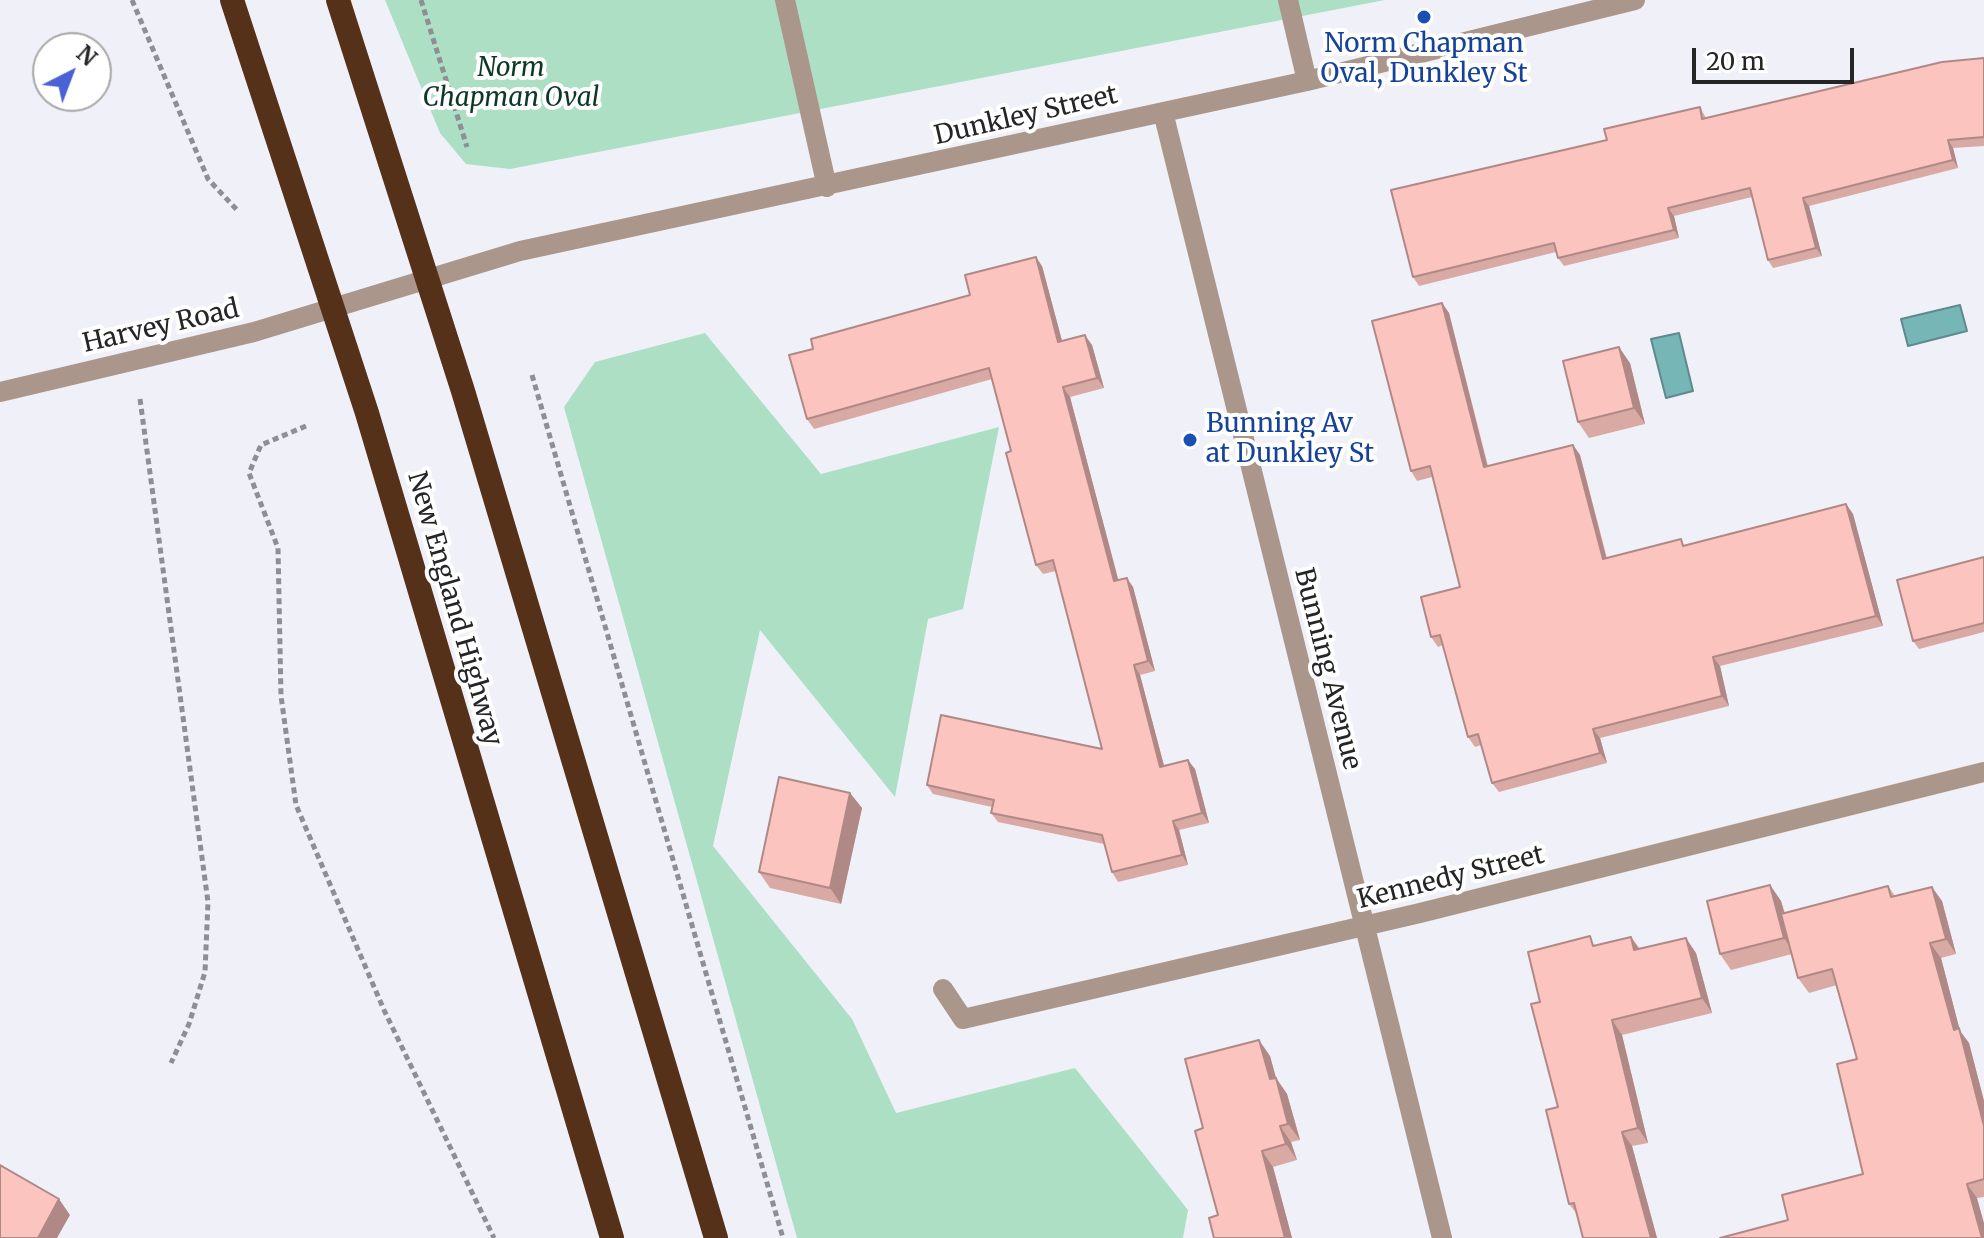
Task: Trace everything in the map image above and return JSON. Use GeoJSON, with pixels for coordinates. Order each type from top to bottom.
{"type":"FeatureCollection","features":[{"type":"Feature","properties":{"kind":"highway","name":"New England Highway"},"geometry":{"type":"LineString","coordinates":[[232,0],[370,422],[612,1238]]}},
{"type":"Feature","properties":{"kind":"highway"},"geometry":{"type":"LineString","coordinates":[[338,0],[428,282],[716,1238]]}},
{"type":"Feature","properties":{"kind":"street"},"geometry":{"type":"LineString","coordinates":[[785,0],[827,187]]}},
{"type":"Feature","properties":{"kind":"street"},"geometry":{"type":"LineString","coordinates":[[1288,0],[1307,81]]}},
{"type":"Feature","properties":{"kind":"street","name":"Dunkley Street"},"geometry":{"type":"LineString","coordinates":[[428,282],[520,251],[1307,81],[1635,0]]}},
{"type":"Feature","properties":{"kind":"street","name":"Bunning Avenue"},"geometry":{"type":"LineString","coordinates":[[1163,112],[1442,1238]]}},
{"type":"Feature","properties":{"kind":"street","name":"Harvey Road"},"geometry":{"type":"LineString","coordinates":[[0,392],[333,310],[428,282]]}},
{"type":"Feature","properties":{"kind":"street","name":"Kennedy Street"},"geometry":{"type":"LineString","coordinates":[[943,989],[963,1019],[1363,926],[1984,772]]}},
{"type":"Feature","properties":{"kind":"path"},"geometry":{"type":"LineString","coordinates":[[132,0],[208,179],[237,210]]}},
{"type":"Feature","properties":{"kind":"path"},"geometry":{"type":"LineString","coordinates":[[421,0],[467,147]]}},
{"type":"Feature","properties":{"kind":"path"},"geometry":{"type":"LineString","coordinates":[[131,361],[144,417],[208,902],[205,972],[189,1024],[171,1063]]}},
{"type":"Feature","properties":{"kind":"path"},"geometry":{"type":"LineString","coordinates":[[532,375],[783,1238]]}},
{"type":"Feature","properties":{"kind":"path"},"geometry":{"type":"LineString","coordinates":[[306,426],[261,445],[249,473],[278,548],[281,696],[296,805],[384,1010],[494,1238]]}},
{"type":"Feature","properties":{"kind":"green space","name":"Norm Chapman Oval"},"geometry":{"type":"Polygon","coordinates":[[[385,0],[1385,0],[510,169],[466,164],[440,133],[385,0]]]}},
{"type":"Feature","properties":{"kind":"green space"},"geometry":{"type":"Polygon","coordinates":[[[705,333],[821,474],[999,427],[963,609],[928,619],[895,797],[760,630],[713,846],[852,1019],[896,1113],[1075,1068],[1188,1210],[1183,1238],[797,1238],[564,407],[595,362],[705,333]]]}},
{"type":"Feature","properties":{"kind":"water"},"geometry":{"type":"Polygon","coordinates":[[[1960,305],[1967,331],[1908,346],[1901,319],[1960,305]]]}},
{"type":"Feature","properties":{"kind":"water"},"geometry":{"type":"Polygon","coordinates":[[[1679,333],[1693,391],[1666,398],[1651,339],[1679,333]]]}},
{"type":"Feature","properties":{"kind":"building"},"geometry":{"type":"Polygon","coordinates":[[[1984,58],[1984,137],[1948,140],[1953,160],[1803,198],[1816,248],[1768,260],[1750,188],[1668,208],[1674,230],[1558,258],[1554,243],[1413,277],[1391,190],[1607,140],[1604,129],[1700,107],[1702,119],[1942,62],[1984,58]]]}},
{"type":"Feature","properties":{"kind":"building"},"geometry":{"type":"Polygon","coordinates":[[[1036,257],[1058,342],[1085,335],[1097,378],[1063,387],[1114,581],[1127,578],[1148,661],[1134,665],[1160,767],[1188,760],[1202,813],[1173,821],[1182,855],[1112,872],[1102,835],[991,813],[994,800],[927,785],[941,715],[1102,749],[1053,560],[1036,565],[1006,453],[1011,451],[989,368],[807,419],[789,355],[813,349],[811,339],[970,295],[965,275],[1036,257]]]}},
{"type":"Feature","properties":{"kind":"building"},"geometry":{"type":"Polygon","coordinates":[[[1442,303],[1484,467],[1573,445],[1603,559],[1681,539],[1683,546],[1846,504],[1876,616],[1713,657],[1722,696],[1593,729],[1600,753],[1492,783],[1478,734],[1468,737],[1440,635],[1431,637],[1421,597],[1460,587],[1430,466],[1411,471],[1372,321],[1442,303]]]}},
{"type":"Feature","properties":{"kind":"building"},"geometry":{"type":"Polygon","coordinates":[[[1619,347],[1634,408],[1578,422],[1563,361],[1619,347]]]}},
{"type":"Feature","properties":{"kind":"building"},"geometry":{"type":"Polygon","coordinates":[[[1984,557],[1984,623],[1913,641],[1897,580],[1984,557]]]}},
{"type":"Feature","properties":{"kind":"building"},"geometry":{"type":"Polygon","coordinates":[[[779,777],[850,793],[830,888],[759,872],[779,777]]]}},
{"type":"Feature","properties":{"kind":"building"},"geometry":{"type":"Polygon","coordinates":[[[1770,885],[1784,938],[1720,954],[1707,901],[1770,885]]]}},
{"type":"Feature","properties":{"kind":"building"},"geometry":{"type":"Polygon","coordinates":[[[1888,886],[1891,897],[1932,887],[1946,939],[1930,943],[1954,1030],[1959,1028],[1984,1126],[1984,1179],[1967,1184],[1982,1238],[1720,1238],[1788,1220],[1782,1195],[1863,1174],[1837,1064],[1857,1059],[1832,969],[1798,978],[1781,914],[1888,886]]]}},
{"type":"Feature","properties":{"kind":"building"},"geometry":{"type":"Polygon","coordinates":[[[1590,936],[1593,946],[1631,937],[1634,950],[1686,938],[1702,998],[1612,1020],[1638,1128],[1622,1132],[1651,1238],[1583,1238],[1574,1203],[1569,1204],[1546,1110],[1558,1107],[1531,1004],[1540,1002],[1528,952],[1590,936]]]}},
{"type":"Feature","properties":{"kind":"building"},"geometry":{"type":"Polygon","coordinates":[[[1259,1040],[1270,1079],[1276,1078],[1288,1124],[1280,1126],[1286,1144],[1262,1151],[1285,1238],[1214,1238],[1209,1218],[1218,1215],[1195,1131],[1203,1128],[1185,1059],[1259,1040]]]}},
{"type":"Feature","properties":{"kind":"building"},"geometry":{"type":"Polygon","coordinates":[[[0,1165],[59,1199],[38,1238],[0,1238],[0,1165]]]}},
{"type":"Feature","properties":{"kind":"place","name":"Norm Chapman Oval, Dunkley St"},"geometry":{"type":"Point","coordinates":[1424,17]}},
{"type":"Feature","properties":{"kind":"place","name":"Bunning Av at Dunkley St"},"geometry":{"type":"Point","coordinates":[1190,440]}}]}
